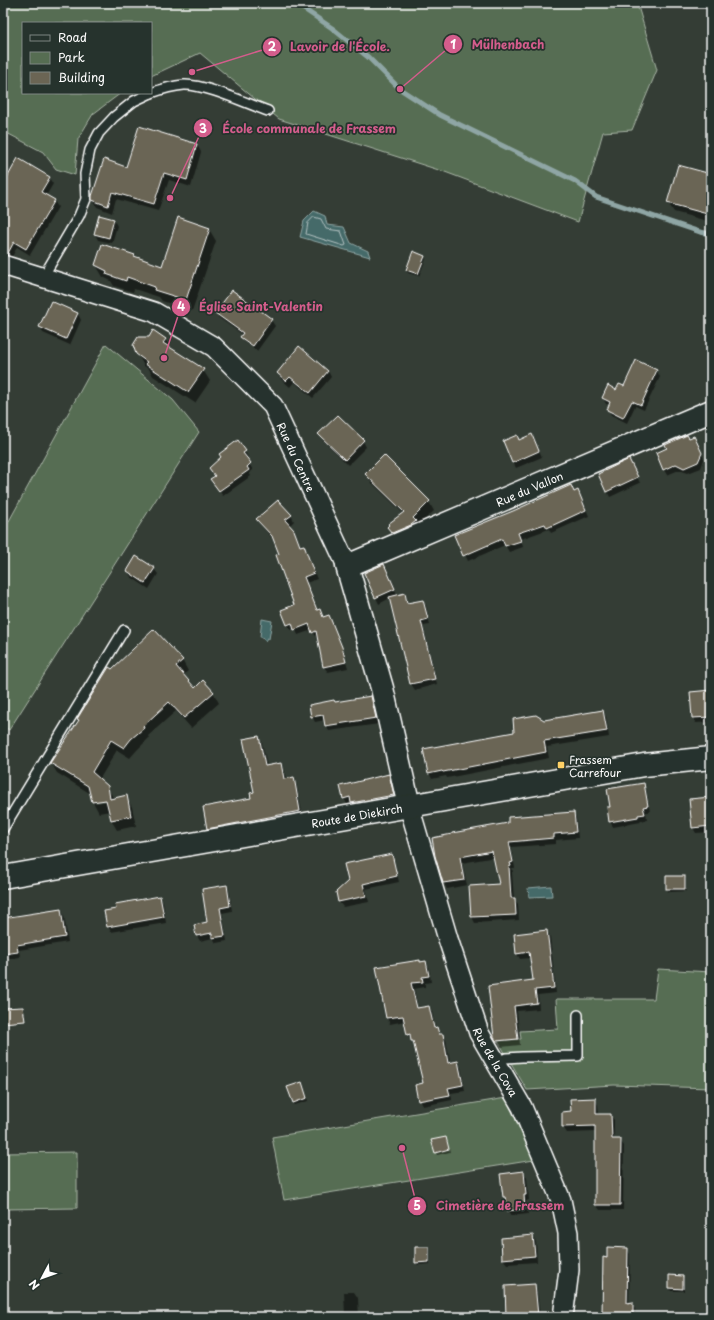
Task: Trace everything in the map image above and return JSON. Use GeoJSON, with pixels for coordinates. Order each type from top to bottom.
{"type":"FeatureCollection","features":[{"type":"Feature","properties":{"kind":"main road","name":"Rue du Vallon"},"geometry":{"type":"LineString","coordinates":[[347,566],[711,411]]}},
{"type":"Feature","properties":{"kind":"main road","name":"Rue du Centre"},"geometry":{"type":"LineString","coordinates":[[347,566],[382,688],[409,806]]}},
{"type":"Feature","properties":{"kind":"main road","name":"Route de Diekirch"},"geometry":{"type":"LineString","coordinates":[[3,876],[644,765],[711,758]]}},
{"type":"Feature","properties":{"kind":"street","name":"Rue du Centre"},"geometry":{"type":"LineString","coordinates":[[3,265],[154,312],[214,347],[273,406],[347,566]]}},
{"type":"Feature","properties":{"kind":"street","name":"Rue de la Cova"},"geometry":{"type":"LineString","coordinates":[[409,806],[448,939],[479,1033],[522,1107],[561,1200],[568,1232],[569,1270],[564,1317]]}},
{"type":"Feature","properties":{"kind":"lane"},"geometry":{"type":"LineString","coordinates":[[152,93],[186,85],[207,89],[268,111]]}},
{"type":"Feature","properties":{"kind":"lane"},"geometry":{"type":"LineString","coordinates":[[43,277],[79,216],[86,199],[85,174],[90,150],[99,133],[114,117],[134,101],[149,94]]}},
{"type":"Feature","properties":{"kind":"lane"},"geometry":{"type":"LineString","coordinates":[[3,829],[124,630]]}},
{"type":"Feature","properties":{"kind":"lane"},"geometry":{"type":"LineString","coordinates":[[497,1064],[506,1058],[578,1056],[578,1015]]}},
{"type":"Feature","properties":{"kind":"green space"},"geometry":{"type":"Polygon","coordinates":[[[3,3],[637,3],[657,70],[632,130],[603,132],[578,222],[445,172],[279,119],[200,53],[152,76],[152,22],[22,22],[22,94],[120,94],[93,114],[78,139],[75,175],[56,169],[43,152],[3,131],[3,3]]]}},
{"type":"Feature","properties":{"kind":"green space"},"geometry":{"type":"Polygon","coordinates":[[[106,344],[173,400],[199,432],[9,730],[3,726],[3,532],[106,344]]]}},
{"type":"Feature","properties":{"kind":"green space"},"geometry":{"type":"Polygon","coordinates":[[[658,969],[711,972],[711,1088],[614,1085],[527,1090],[498,1041],[521,1039],[520,1031],[558,1029],[556,999],[654,999],[658,969]]]}},
{"type":"Feature","properties":{"kind":"green space"},"geometry":{"type":"Polygon","coordinates":[[[506,1098],[534,1160],[284,1200],[272,1137],[506,1098]]]}},
{"type":"Feature","properties":{"kind":"green space"},"geometry":{"type":"Polygon","coordinates":[[[77,1152],[77,1208],[3,1209],[3,1153],[77,1152]]]}},
{"type":"Feature","properties":{"kind":"water"},"geometry":{"type":"Polygon","coordinates":[[[314,211],[325,216],[327,225],[344,227],[351,243],[368,251],[370,257],[300,237],[304,221],[314,211]]]}},
{"type":"Feature","properties":{"kind":"water"},"geometry":{"type":"Polygon","coordinates":[[[262,619],[272,621],[269,639],[267,638],[265,641],[262,637],[260,637],[262,619]]]}},
{"type":"Feature","properties":{"kind":"water"},"geometry":{"type":"Polygon","coordinates":[[[551,886],[552,896],[529,897],[528,888],[551,886]]]}},
{"type":"Feature","properties":{"kind":"building"},"geometry":{"type":"Polygon","coordinates":[[[139,126],[197,144],[187,180],[164,173],[154,204],[112,192],[108,206],[92,200],[104,159],[126,167],[139,126]]]}},
{"type":"Feature","properties":{"kind":"building"},"geometry":{"type":"Polygon","coordinates":[[[18,158],[50,177],[41,192],[55,200],[26,249],[14,242],[7,255],[3,254],[3,185],[18,158]]]}},
{"type":"Feature","properties":{"kind":"building"},"geometry":{"type":"Polygon","coordinates":[[[678,165],[711,174],[711,215],[667,203],[678,165]]]}},
{"type":"Feature","properties":{"kind":"building"},"geometry":{"type":"Polygon","coordinates":[[[99,215],[114,219],[109,238],[94,234],[99,215]]]}},
{"type":"Feature","properties":{"kind":"building"},"geometry":{"type":"Polygon","coordinates":[[[178,217],[210,228],[186,300],[154,290],[155,287],[127,277],[126,281],[106,274],[107,271],[95,265],[102,244],[162,266],[178,217]]]}},
{"type":"Feature","properties":{"kind":"building"},"geometry":{"type":"Polygon","coordinates":[[[413,251],[425,256],[418,274],[406,270],[413,251]]]}},
{"type":"Feature","properties":{"kind":"building"},"geometry":{"type":"Polygon","coordinates":[[[232,290],[272,319],[253,346],[240,337],[243,333],[215,313],[232,290]]]}},
{"type":"Feature","properties":{"kind":"building"},"geometry":{"type":"Polygon","coordinates":[[[51,301],[78,313],[66,339],[39,327],[51,301]]]}},
{"type":"Feature","properties":{"kind":"building"},"geometry":{"type":"Polygon","coordinates":[[[153,330],[166,339],[163,343],[204,369],[188,392],[145,364],[147,362],[136,354],[133,345],[138,337],[149,337],[153,330]]]}},
{"type":"Feature","properties":{"kind":"building"},"geometry":{"type":"Polygon","coordinates":[[[299,346],[328,371],[310,393],[290,377],[286,381],[277,373],[299,346]]]}},
{"type":"Feature","properties":{"kind":"building"},"geometry":{"type":"Polygon","coordinates":[[[636,360],[657,370],[641,405],[632,401],[623,418],[607,410],[610,402],[602,398],[608,385],[616,390],[619,384],[624,386],[636,360]]]}},
{"type":"Feature","properties":{"kind":"building"},"geometry":{"type":"Polygon","coordinates":[[[338,415],[364,440],[345,460],[318,434],[338,415]]]}},
{"type":"Feature","properties":{"kind":"building"},"geometry":{"type":"Polygon","coordinates":[[[532,434],[539,451],[512,463],[503,441],[517,435],[519,440],[532,434]]]}},
{"type":"Feature","properties":{"kind":"building"},"geometry":{"type":"Polygon","coordinates":[[[687,435],[689,438],[694,436],[702,453],[698,462],[684,468],[676,464],[663,470],[656,453],[667,448],[665,445],[687,435]]]}},
{"type":"Feature","properties":{"kind":"building"},"geometry":{"type":"Polygon","coordinates":[[[238,440],[246,451],[243,453],[251,463],[247,467],[249,470],[219,491],[210,479],[215,476],[209,468],[221,457],[219,454],[238,440]]]}},
{"type":"Feature","properties":{"kind":"building"},"geometry":{"type":"Polygon","coordinates":[[[384,455],[430,501],[413,518],[416,521],[411,525],[392,533],[387,527],[389,525],[388,524],[404,512],[365,474],[384,455]]]}},
{"type":"Feature","properties":{"kind":"building"},"geometry":{"type":"Polygon","coordinates":[[[629,459],[638,477],[606,492],[598,474],[629,459]]]}},
{"type":"Feature","properties":{"kind":"building"},"geometry":{"type":"Polygon","coordinates":[[[571,485],[574,492],[578,490],[586,510],[547,528],[545,524],[518,533],[521,541],[505,546],[502,539],[463,556],[454,535],[571,485]]]}},
{"type":"Feature","properties":{"kind":"building"},"geometry":{"type":"Polygon","coordinates":[[[278,500],[292,515],[285,520],[294,530],[300,546],[304,545],[314,573],[304,577],[317,610],[320,609],[323,617],[329,615],[342,647],[346,662],[323,667],[316,631],[312,633],[309,624],[294,630],[292,623],[287,625],[281,610],[294,605],[276,555],[279,554],[272,536],[256,519],[278,500]]]}},
{"type":"Feature","properties":{"kind":"building"},"geometry":{"type":"Polygon","coordinates":[[[136,556],[155,568],[145,583],[127,571],[136,556]]]}},
{"type":"Feature","properties":{"kind":"building"},"geometry":{"type":"Polygon","coordinates":[[[384,564],[395,589],[375,598],[364,573],[384,564]]]}},
{"type":"Feature","properties":{"kind":"building"},"geometry":{"type":"Polygon","coordinates":[[[405,593],[407,603],[423,600],[428,619],[421,621],[435,679],[410,684],[389,597],[405,593]]]}},
{"type":"Feature","properties":{"kind":"building"},"geometry":{"type":"Polygon","coordinates":[[[154,629],[183,660],[176,666],[195,688],[203,680],[214,692],[184,718],[169,702],[143,726],[144,728],[131,739],[124,748],[111,740],[92,772],[108,786],[110,799],[127,795],[131,816],[111,820],[106,800],[92,802],[88,786],[50,763],[79,720],[77,719],[109,667],[112,669],[154,629]]]}},
{"type":"Feature","properties":{"kind":"building"},"geometry":{"type":"Polygon","coordinates":[[[711,690],[711,717],[692,718],[690,692],[711,690]]]}},
{"type":"Feature","properties":{"kind":"building"},"geometry":{"type":"Polygon","coordinates":[[[371,696],[376,718],[325,726],[323,715],[311,717],[309,705],[334,700],[335,702],[371,696]]]}},
{"type":"Feature","properties":{"kind":"building"},"geometry":{"type":"Polygon","coordinates":[[[603,710],[607,731],[544,741],[546,752],[428,774],[423,749],[514,732],[513,719],[536,715],[544,720],[603,710]]]}},
{"type":"Feature","properties":{"kind":"building"},"geometry":{"type":"Polygon","coordinates":[[[259,736],[265,766],[281,763],[284,779],[294,777],[300,811],[207,829],[203,807],[251,798],[250,793],[254,792],[243,739],[259,736]]]}},
{"type":"Feature","properties":{"kind":"building"},"geometry":{"type":"Polygon","coordinates":[[[389,774],[394,795],[351,803],[350,797],[343,799],[340,786],[389,774]]]}},
{"type":"Feature","properties":{"kind":"building"},"geometry":{"type":"Polygon","coordinates":[[[644,783],[648,806],[643,807],[645,814],[638,815],[638,817],[609,822],[607,807],[610,807],[607,789],[644,783]]]}},
{"type":"Feature","properties":{"kind":"building"},"geometry":{"type":"Polygon","coordinates":[[[711,797],[711,826],[692,828],[689,799],[711,797]]]}},
{"type":"Feature","properties":{"kind":"building"},"geometry":{"type":"Polygon","coordinates":[[[574,812],[576,832],[554,834],[554,838],[509,842],[513,862],[510,863],[511,866],[509,867],[511,898],[515,898],[516,915],[471,917],[469,886],[499,884],[492,851],[460,857],[464,880],[443,883],[435,856],[432,838],[508,823],[508,817],[574,812]]]}},
{"type":"Feature","properties":{"kind":"building"},"geometry":{"type":"Polygon","coordinates":[[[392,854],[397,876],[363,884],[366,896],[338,902],[336,892],[348,881],[344,864],[392,854]]]}},
{"type":"Feature","properties":{"kind":"building"},"geometry":{"type":"Polygon","coordinates":[[[666,876],[685,876],[685,889],[666,889],[666,876]]]}},
{"type":"Feature","properties":{"kind":"building"},"geometry":{"type":"Polygon","coordinates":[[[227,885],[230,906],[220,908],[225,936],[212,938],[212,933],[196,936],[194,925],[207,922],[202,889],[227,885]]]}},
{"type":"Feature","properties":{"kind":"building"},"geometry":{"type":"Polygon","coordinates":[[[160,896],[164,917],[107,927],[104,911],[116,909],[115,904],[160,896]]]}},
{"type":"Feature","properties":{"kind":"building"},"geometry":{"type":"Polygon","coordinates":[[[61,909],[65,937],[17,945],[18,952],[3,954],[3,918],[61,909]]]}},
{"type":"Feature","properties":{"kind":"building"},"geometry":{"type":"Polygon","coordinates":[[[547,930],[554,988],[535,990],[537,1003],[514,1006],[518,1039],[496,1041],[494,1037],[488,986],[533,980],[529,952],[516,954],[514,934],[547,930]]]}},
{"type":"Feature","properties":{"kind":"building"},"geometry":{"type":"Polygon","coordinates":[[[420,960],[420,962],[426,961],[429,976],[422,977],[423,982],[411,983],[417,1008],[429,1006],[434,1028],[437,1027],[439,1034],[443,1034],[448,1063],[458,1061],[463,1085],[448,1088],[450,1095],[418,1101],[415,1085],[423,1083],[413,1041],[411,1041],[410,1034],[407,1035],[403,1016],[386,1018],[376,967],[420,960]]]}},
{"type":"Feature","properties":{"kind":"building"},"geometry":{"type":"Polygon","coordinates":[[[23,1007],[25,1021],[3,1023],[3,1008],[23,1007]]]}},
{"type":"Feature","properties":{"kind":"building"},"geometry":{"type":"Polygon","coordinates":[[[302,1082],[307,1098],[293,1103],[287,1087],[302,1082]]]}},
{"type":"Feature","properties":{"kind":"building"},"geometry":{"type":"Polygon","coordinates":[[[596,1098],[596,1114],[611,1114],[612,1139],[621,1139],[620,1205],[595,1205],[595,1126],[562,1127],[562,1112],[571,1111],[570,1099],[596,1098]]]}},
{"type":"Feature","properties":{"kind":"building"},"geometry":{"type":"Polygon","coordinates":[[[446,1137],[449,1149],[435,1153],[431,1140],[446,1137]]]}},
{"type":"Feature","properties":{"kind":"building"},"geometry":{"type":"Polygon","coordinates":[[[524,1171],[526,1195],[524,1195],[525,1209],[507,1211],[505,1197],[503,1197],[500,1174],[524,1171]]]}},
{"type":"Feature","properties":{"kind":"building"},"geometry":{"type":"Polygon","coordinates":[[[533,1235],[535,1256],[502,1259],[501,1238],[533,1235]]]}},
{"type":"Feature","properties":{"kind":"building"},"geometry":{"type":"Polygon","coordinates":[[[415,1247],[429,1247],[429,1262],[415,1263],[415,1247]]]}},
{"type":"Feature","properties":{"kind":"building"},"geometry":{"type":"Polygon","coordinates":[[[607,1247],[628,1248],[627,1303],[633,1302],[633,1317],[604,1317],[604,1315],[602,1315],[603,1257],[607,1258],[607,1247]]]}},
{"type":"Feature","properties":{"kind":"building"},"geometry":{"type":"Polygon","coordinates":[[[669,1275],[683,1276],[683,1289],[669,1288],[669,1275]]]}},
{"type":"Feature","properties":{"kind":"building"},"geometry":{"type":"Polygon","coordinates":[[[535,1284],[538,1316],[506,1317],[505,1286],[535,1284]]]}},
{"type":"Feature","properties":{"kind":"waterway"},"geometry":{"type":"LineString","coordinates":[[295,3],[332,28],[368,57],[400,89],[440,115],[575,181],[596,197],[700,232],[711,234]]}},
{"type":"Feature","properties":{"kind":"place","name":"Lavoir de l'École."},"geometry":{"type":"Point","coordinates":[192,72]}},
{"type":"Feature","properties":{"kind":"place","name":"Mülhenbach"},"geometry":{"type":"Point","coordinates":[400,89]}},
{"type":"Feature","properties":{"kind":"place","name":"École communale de Frassem"},"geometry":{"type":"Point","coordinates":[170,198]}},
{"type":"Feature","properties":{"kind":"place","name":"Église Saint-Valentin"},"geometry":{"type":"Point","coordinates":[164,358]}},
{"type":"Feature","properties":{"kind":"place","name":"Frassem Carrefour"},"geometry":{"type":"Point","coordinates":[561,765]}},
{"type":"Feature","properties":{"kind":"place","name":"Cimetière de Frassem"},"geometry":{"type":"Point","coordinates":[402,1148]}}]}
